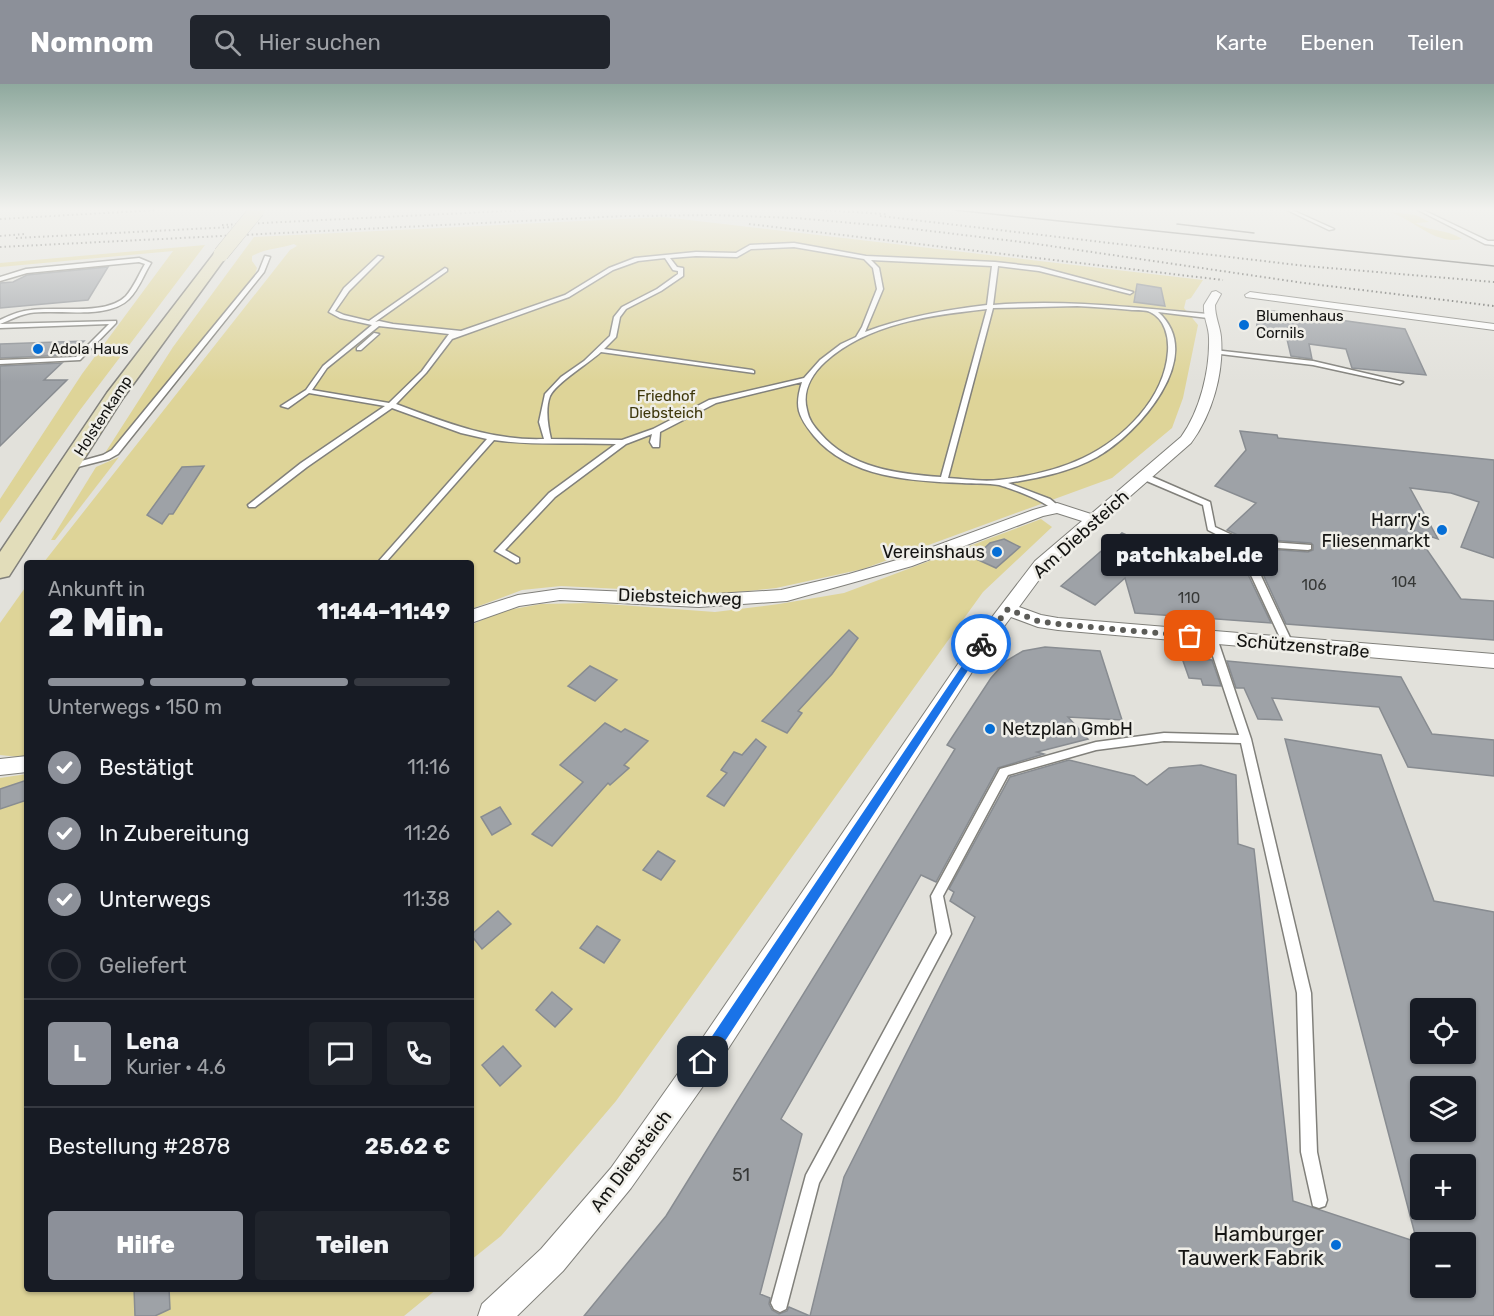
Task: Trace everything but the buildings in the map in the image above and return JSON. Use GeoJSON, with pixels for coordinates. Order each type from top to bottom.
{"type":"FeatureCollection","features":[{"type":"Feature","properties":{"kind":"main road","name":"Holstenkamp"},"geometry":{"type":"LineString","coordinates":[[0,570],[136,366],[210,267]]}},
{"type":"Feature","properties":{"kind":"street"},"geometry":{"type":"LineString","coordinates":[[1208,316],[1210,301],[1216,294]]}},
{"type":"Feature","properties":{"kind":"street"},"geometry":{"type":"LineString","coordinates":[[1250,295],[1494,327]]}},
{"type":"Feature","properties":{"kind":"street","name":"Am Diebsteich"},"geometry":{"type":"LineString","coordinates":[[494,1316],[552,1260],[621,1178],[703,1062],[979,647],[1041,565],[1092,519],[1145,477],[1195,430],[1200,420],[1215,352],[1216,338],[1208,316]]}},
{"type":"Feature","properties":{"kind":"street"},"geometry":{"type":"LineString","coordinates":[[1057,508],[1092,519]]}},
{"type":"Feature","properties":{"kind":"street","name":"Diebsteichweg"},"geometry":{"type":"LineString","coordinates":[[474,616],[499,604],[527,597],[584,592],[716,601],[778,596],[870,576],[1057,508]]}},
{"type":"Feature","properties":{"kind":"street","name":"Schützenstraße"},"geometry":{"type":"LineString","coordinates":[[1008,609],[1038,621],[1058,624],[1494,661]]}},
{"type":"Feature","properties":{"kind":"street"},"geometry":{"type":"LineString","coordinates":[[0,767],[24,764]]}},
{"type":"Feature","properties":{"kind":"lane"},"geometry":{"type":"LineString","coordinates":[[0,279],[14,273],[63,267]]}},
{"type":"Feature","properties":{"kind":"lane"},"geometry":{"type":"LineString","coordinates":[[0,324],[28,311],[97,308],[123,301],[146,267]]}},
{"type":"Feature","properties":{"kind":"lane"},"geometry":{"type":"LineString","coordinates":[[70,467],[106,457],[115,452],[263,267]]}},
{"type":"Feature","properties":{"kind":"lane"},"geometry":{"type":"LineString","coordinates":[[369,267],[332,312],[338,316],[453,335],[567,296],[615,267]]}},
{"type":"Feature","properties":{"kind":"lane"},"geometry":{"type":"LineString","coordinates":[[548,441],[543,422],[547,395],[563,378],[601,350],[613,337],[617,317],[624,308],[681,275],[681,270],[674,267]]}},
{"type":"Feature","properties":{"kind":"lane"},"geometry":{"type":"LineString","coordinates":[[857,339],[865,327],[880,289],[875,267]]}},
{"type":"Feature","properties":{"kind":"lane"},"geometry":{"type":"LineString","coordinates":[[944,479],[990,306],[994,267]]}},
{"type":"Feature","properties":{"kind":"lane"},"geometry":{"type":"LineString","coordinates":[[1025,267],[1066,275],[1062,278],[1130,288],[1129,307]]}},
{"type":"Feature","properties":{"kind":"lane"},"geometry":{"type":"LineString","coordinates":[[285,406],[308,391],[325,367],[375,323],[444,270]]}},
{"type":"Feature","properties":{"kind":"lane"},"geometry":{"type":"LineString","coordinates":[[516,560],[499,551],[552,495],[623,442],[656,432],[713,402],[804,380],[831,352],[876,329],[946,311],[990,306],[1129,307],[1208,316]]}},
{"type":"Feature","properties":{"kind":"lane"},"geometry":{"type":"LineString","coordinates":[[999,483],[1071,466],[1090,457],[1114,442],[1145,412],[1165,380],[1170,359],[1168,325],[1152,310]]}},
{"type":"Feature","properties":{"kind":"lane"},"geometry":{"type":"LineString","coordinates":[[0,324],[114,322],[78,359],[0,362]]}},
{"type":"Feature","properties":{"kind":"lane"},"geometry":{"type":"LineString","coordinates":[[359,349],[388,324]]}},
{"type":"Feature","properties":{"kind":"lane"},"geometry":{"type":"LineString","coordinates":[[252,505],[304,465],[391,405],[424,372],[440,347],[453,335]]}},
{"type":"Feature","properties":{"kind":"lane"},"geometry":{"type":"LineString","coordinates":[[601,350],[752,372]]}},
{"type":"Feature","properties":{"kind":"lane"},"geometry":{"type":"LineString","coordinates":[[1215,352],[1313,363],[1400,381]]}},
{"type":"Feature","properties":{"kind":"lane"},"geometry":{"type":"LineString","coordinates":[[804,380],[800,405],[802,415],[809,427],[826,445],[867,468],[914,477],[999,483],[1047,501],[1057,508]]}},
{"type":"Feature","properties":{"kind":"lane"},"geometry":{"type":"LineString","coordinates":[[308,391],[391,405],[492,438],[524,442],[623,442]]}},
{"type":"Feature","properties":{"kind":"lane"},"geometry":{"type":"LineString","coordinates":[[656,432],[654,442],[656,445]]}},
{"type":"Feature","properties":{"kind":"lane"},"geometry":{"type":"LineString","coordinates":[[384,560],[492,438]]}},
{"type":"Feature","properties":{"kind":"lane"},"geometry":{"type":"LineString","coordinates":[[1145,477],[1208,504],[1211,528],[1241,543],[1308,547]]}},
{"type":"Feature","properties":{"kind":"lane"},"geometry":{"type":"LineString","coordinates":[[1241,543],[1288,645]]}},
{"type":"Feature","properties":{"kind":"lane"},"geometry":{"type":"LineString","coordinates":[[1212,638],[1246,739],[1304,993],[1309,1152],[1319,1200]]}},
{"type":"Feature","properties":{"kind":"lane"},"geometry":{"type":"LineString","coordinates":[[780,1303],[812,1181],[944,934],[937,896],[1004,772],[1096,746],[1164,737],[1246,739]]}},
{"type":"Feature","properties":{"kind":"green space"},"geometry":{"type":"Polygon","coordinates":[[[161,267],[188,267],[80,410],[0,523],[0,499],[82,374],[161,267]]]}},
{"type":"Feature","properties":{"kind":"green space","name":"Friedhof Diebsteich"},"geometry":{"type":"Polygon","coordinates":[[[232,267],[257,267],[255,274],[112,450],[105,453],[173,347],[232,267]]]}},
{"type":"Feature","properties":{"kind":"green space","name":"Friedhof Diebsteich"},"geometry":{"type":"Polygon","coordinates":[[[276,267],[1096,267],[1203,280],[1191,298],[1186,300],[1184,308],[1198,325],[1183,398],[1172,428],[1112,478],[863,569],[776,588],[721,594],[561,586],[522,590],[474,608],[474,560],[46,560],[276,267]]]}},
{"type":"Feature","properties":{"kind":"green space"},"geometry":{"type":"Polygon","coordinates":[[[119,457],[55,540],[51,540],[96,467],[119,457]]]}},
{"type":"Feature","properties":{"kind":"green space"},"geometry":{"type":"Polygon","coordinates":[[[1041,519],[1052,527],[983,592],[616,1101],[501,1236],[474,1258],[474,624],[502,611],[541,604],[593,603],[715,612],[844,593],[1041,519]]]}},
{"type":"Feature","properties":{"kind":"green space"},"geometry":{"type":"Polygon","coordinates":[[[24,589],[24,756],[19,757],[0,755],[0,623],[24,589]]]}},
{"type":"Feature","properties":{"kind":"green space"},"geometry":{"type":"Polygon","coordinates":[[[24,774],[24,1292],[433,1292],[404,1316],[0,1316],[0,778],[24,774]]]}},
{"type":"Feature","properties":{"kind":"railway"},"geometry":{"type":"LineString","coordinates":[[1117,267],[1223,280]]}},
{"type":"Feature","properties":{"kind":"railway"},"geometry":{"type":"LineString","coordinates":[[1198,267],[1494,306]]}},
{"type":"Feature","properties":{"kind":"railway"},"geometry":{"type":"LineString","coordinates":[[1324,267],[1494,282]]}},
{"type":"Feature","properties":{"kind":"way so far"},"geometry":{"type":"LineString","coordinates":[[981,644],[1008,609],[1038,621],[1058,624],[1190,636]]}},
{"type":"Feature","properties":{"kind":"place","name":"Blumenhaus Cornils"},"geometry":{"type":"Point","coordinates":[1244,325]}},
{"type":"Feature","properties":{"kind":"place","name":"Adola Haus"},"geometry":{"type":"Point","coordinates":[38,349]}},
{"type":"Feature","properties":{"kind":"place","name":"Harry's Fliesenmarkt"},"geometry":{"type":"Point","coordinates":[1442,530]}},
{"type":"Feature","properties":{"kind":"place","name":"Vereinshaus"},"geometry":{"type":"Point","coordinates":[997,552]}},
{"type":"Feature","properties":{"kind":"place","name":"patchkabel.de"},"geometry":{"type":"Point","coordinates":[1190,636]}},
{"type":"Feature","properties":{"kind":"place","name":"Netzplan GmbH"},"geometry":{"type":"Point","coordinates":[990,729]}},
{"type":"Feature","properties":{"kind":"place","name":"Hamburger Tauwerk Fabrik"},"geometry":{"type":"Point","coordinates":[1336,1245]}},
{"type":"Feature","properties":{"kind":"route"},"geometry":{"type":"LineString","coordinates":[[703,1062],[981,644]]}}]}
